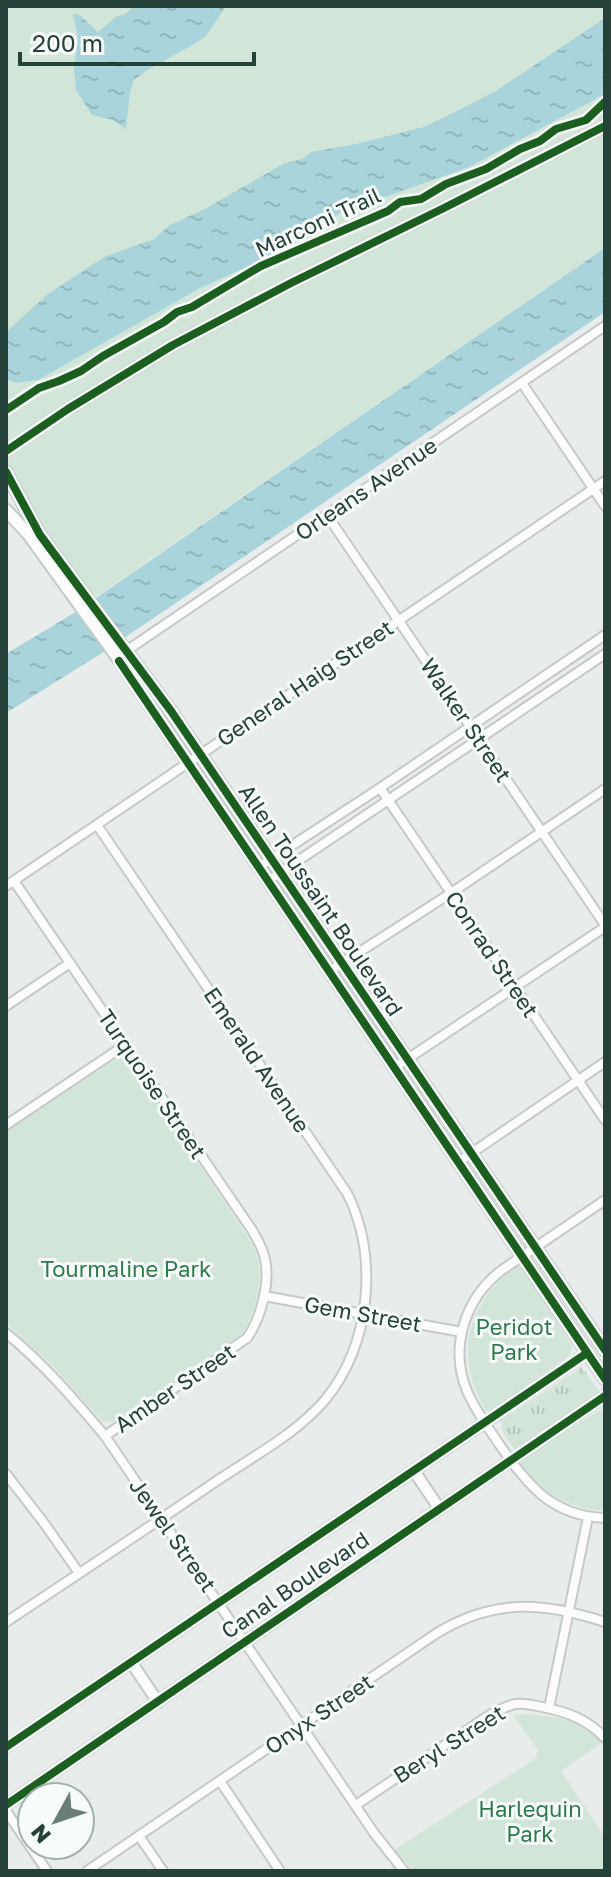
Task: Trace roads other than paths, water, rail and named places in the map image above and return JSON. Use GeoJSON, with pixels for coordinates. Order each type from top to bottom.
{"type":"FeatureCollection","features":[{"type":"Feature","properties":{"kind":"main road","name":"Allen Toussaint Boulevard"},"geometry":{"type":"LineString","coordinates":[[6,472],[40,535],[81,598]]}},
{"type":"Feature","properties":{"kind":"main road","name":"Allen Toussaint Boulevard"},"geometry":{"type":"LineString","coordinates":[[6,510],[154,688],[501,1199],[604,1345]]}},
{"type":"Feature","properties":{"kind":"main road","name":"Allen Toussaint Boulevard"},"geometry":{"type":"LineString","coordinates":[[122,651],[142,696],[605,1379]]}},
{"type":"Feature","properties":{"kind":"main road"},"geometry":{"type":"LineString","coordinates":[[142,696],[154,688]]}},
{"type":"Feature","properties":{"kind":"main road"},"geometry":{"type":"LineString","coordinates":[[488,1208],[501,1199]]}},
{"type":"Feature","properties":{"kind":"main road"},"geometry":{"type":"LineString","coordinates":[[560,1313],[574,1304]]}},
{"type":"Feature","properties":{"kind":"main road","name":"Canal Boulevard"},"geometry":{"type":"LineString","coordinates":[[587,1353],[604,1345]]}},
{"type":"Feature","properties":{"kind":"street"},"geometry":{"type":"LineString","coordinates":[[6,451],[173,345],[605,126]]}},
{"type":"Feature","properties":{"kind":"street","name":"Orleans Avenue"},"geometry":{"type":"LineString","coordinates":[[122,651],[605,326]]}},
{"type":"Feature","properties":{"kind":"street"},"geometry":{"type":"LineString","coordinates":[[522,383],[605,506]]}},
{"type":"Feature","properties":{"kind":"street","name":"General Haig Street"},"geometry":{"type":"LineString","coordinates":[[10,883],[605,481]]}},
{"type":"Feature","properties":{"kind":"street","name":"Walker Street"},"geometry":{"type":"LineString","coordinates":[[327,515],[605,926]]}},
{"type":"Feature","properties":{"kind":"street"},"geometry":{"type":"LineString","coordinates":[[259,867],[605,635]]}},
{"type":"Feature","properties":{"kind":"street"},"geometry":{"type":"LineString","coordinates":[[268,881],[605,654]]}},
{"type":"Feature","properties":{"kind":"street","name":"Conrad Street"},"geometry":{"type":"LineString","coordinates":[[380,788],[605,1120]]}},
{"type":"Feature","properties":{"kind":"street"},"geometry":{"type":"LineString","coordinates":[[330,971],[605,789]]}},
{"type":"Feature","properties":{"kind":"street","name":"Emerald Avenue"},"geometry":{"type":"LineString","coordinates":[[6,1622],[309,1417],[343,1373],[353,1350],[362,1314],[365,1247],[347,1193],[97,825]]}},
{"type":"Feature","properties":{"kind":"street","name":"Turquoise Street"},"geometry":{"type":"LineString","coordinates":[[10,883],[70,963],[261,1247],[266,1260],[264,1296]]}},
{"type":"Feature","properties":{"kind":"street"},"geometry":{"type":"LineString","coordinates":[[394,1068],[605,926]]}},
{"type":"Feature","properties":{"kind":"street"},"geometry":{"type":"LineString","coordinates":[[6,1006],[70,963]]}},
{"type":"Feature","properties":{"kind":"street"},"geometry":{"type":"LineString","coordinates":[[6,1125],[125,1045]]}},
{"type":"Feature","properties":{"kind":"street"},"geometry":{"type":"LineString","coordinates":[[457,1163],[605,1062]]}},
{"type":"Feature","properties":{"kind":"street"},"geometry":{"type":"LineString","coordinates":[[605,1200],[502,1270],[483,1287],[470,1308],[462,1332],[460,1358],[470,1398],[525,1480],[546,1499],[571,1512],[605,1518]]}},
{"type":"Feature","properties":{"kind":"street","name":"Gem Street"},"geometry":{"type":"LineString","coordinates":[[264,1296],[462,1332]]}},
{"type":"Feature","properties":{"kind":"street","name":"Amber Street"},"geometry":{"type":"LineString","coordinates":[[105,1436],[247,1338],[254,1328],[264,1296]]}},
{"type":"Feature","properties":{"kind":"street","name":"Jewel Street"},"geometry":{"type":"LineString","coordinates":[[6,1333],[38,1361],[105,1436],[374,1833],[404,1871]]}},
{"type":"Feature","properties":{"kind":"street","name":"Canal Boulevard"},"geometry":{"type":"LineString","coordinates":[[6,1747],[587,1353]]}},
{"type":"Feature","properties":{"kind":"street","name":"Canal Boulevard"},"geometry":{"type":"LineString","coordinates":[[6,1808],[605,1396]]}},
{"type":"Feature","properties":{"kind":"street"},"geometry":{"type":"LineString","coordinates":[[414,1471],[439,1508]]}},
{"type":"Feature","properties":{"kind":"street"},"geometry":{"type":"LineString","coordinates":[[6,1474],[79,1573]]}},
{"type":"Feature","properties":{"kind":"street"},"geometry":{"type":"LineString","coordinates":[[588,1517],[549,1708],[573,1715],[605,1738]]}},
{"type":"Feature","properties":{"kind":"street","name":"Onyx Street"},"geometry":{"type":"LineString","coordinates":[[87,1871],[437,1633],[471,1615],[515,1607],[569,1611]]}},
{"type":"Feature","properties":{"kind":"street"},"geometry":{"type":"LineString","coordinates":[[569,1611],[605,1622]]}},
{"type":"Feature","properties":{"kind":"street"},"geometry":{"type":"LineString","coordinates":[[131,1662],[158,1702]]}},
{"type":"Feature","properties":{"kind":"street","name":"Beryl Street"},"geometry":{"type":"LineString","coordinates":[[356,1805],[491,1714],[507,1706],[521,1704],[549,1708]]}},
{"type":"Feature","properties":{"kind":"street"},"geometry":{"type":"LineString","coordinates":[[220,1781],[280,1871]]}},
{"type":"Feature","properties":{"kind":"street"},"geometry":{"type":"LineString","coordinates":[[6,1808],[47,1871]]}},
{"type":"Feature","properties":{"kind":"street"},"geometry":{"type":"LineString","coordinates":[[139,1836],[163,1871]]}},
{"type":"Feature","properties":{"kind":"water"},"geometry":{"type":"Polygon","coordinates":[[[134,6],[226,6],[206,36],[134,80],[126,129],[113,120],[92,115],[76,90],[74,67],[78,38],[73,14],[80,15],[98,32],[134,6]]]}},
{"type":"Feature","properties":{"kind":"water"},"geometry":{"type":"Polygon","coordinates":[[[605,18],[605,94],[467,168],[340,213],[258,262],[200,288],[38,380],[17,383],[6,379],[6,332],[48,294],[104,257],[154,239],[170,225],[311,152],[424,127],[496,91],[605,18]]]}},
{"type":"Feature","properties":{"kind":"water"},"geometry":{"type":"Polygon","coordinates":[[[605,248],[605,312],[102,653],[6,713],[6,654],[74,613],[605,248]]]}},
{"type":"Feature","properties":{"kind":"park label","name":"Tourmaline Park"},"geometry":{"type":"Point","coordinates":[126,1269]}},
{"type":"Feature","properties":{"kind":"park label","name":"Peridot Park"},"geometry":{"type":"Point","coordinates":[514,1340]}},
{"type":"Feature","properties":{"kind":"park label","name":"Harlequin Park"},"geometry":{"type":"Point","coordinates":[530,1822]}}]}
